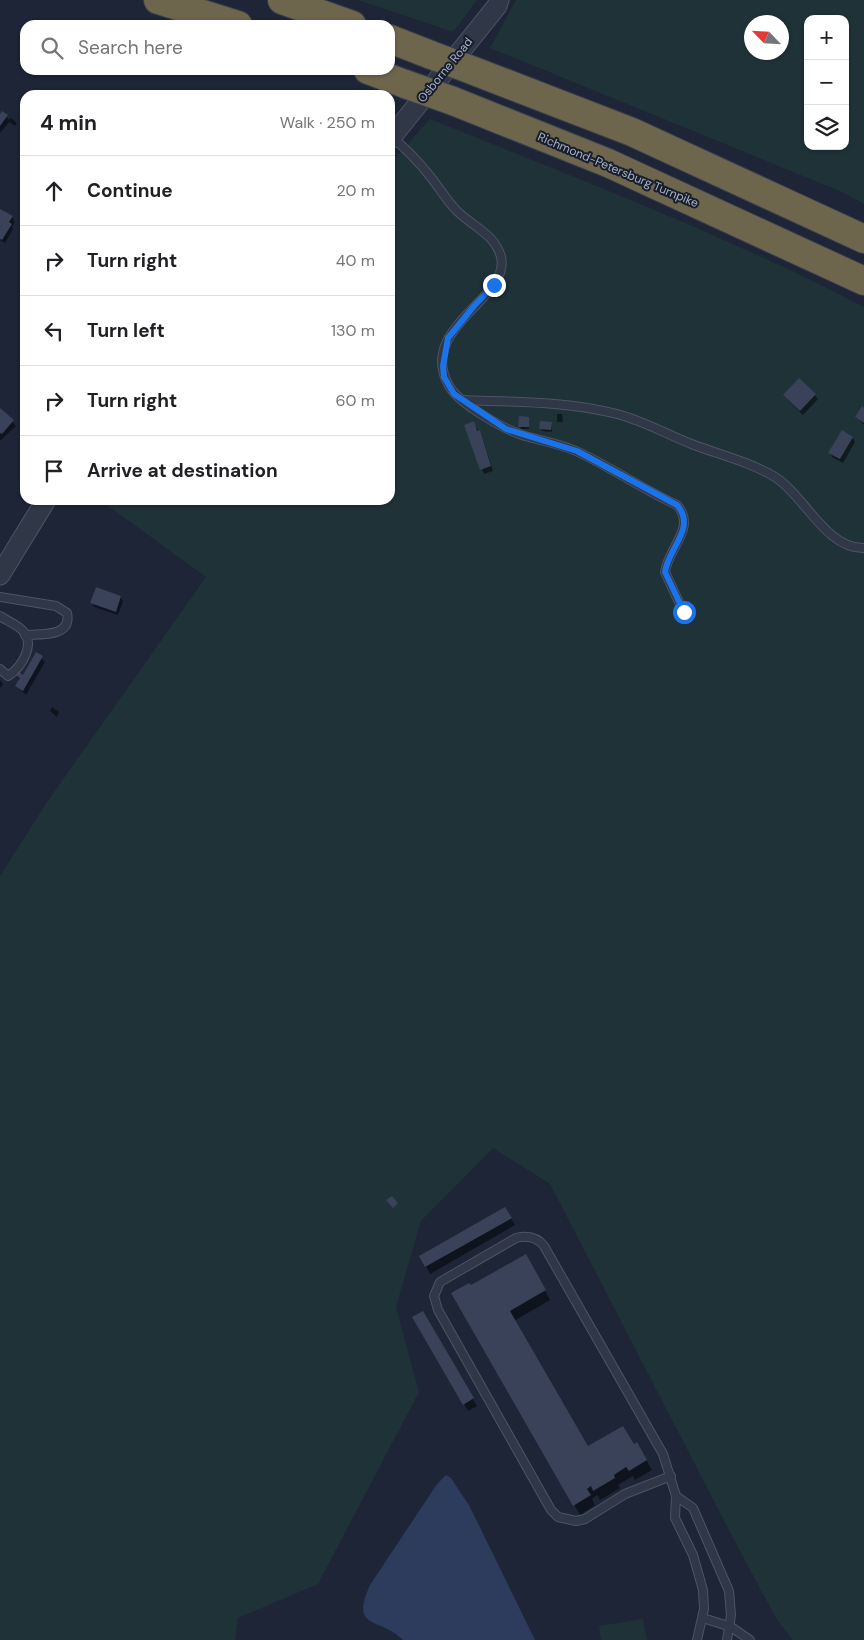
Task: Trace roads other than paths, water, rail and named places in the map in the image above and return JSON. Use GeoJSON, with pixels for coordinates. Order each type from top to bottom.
{"type":"FeatureCollection","features":[{"type":"Feature","properties":{"kind":"highway"},"geometry":{"type":"LineString","coordinates":[[158,0],[222,20]]}},
{"type":"Feature","properties":{"kind":"highway"},"geometry":{"type":"LineString","coordinates":[[282,0],[338,20]]}},
{"type":"Feature","properties":{"kind":"highway"},"geometry":{"type":"LineString","coordinates":[[395,41],[632,132],[864,239]]}},
{"type":"Feature","properties":{"kind":"highway","name":"Richmond-Petersburg Turnpike"},"geometry":{"type":"LineString","coordinates":[[381,75],[608,163],[864,281]]}},
{"type":"Feature","properties":{"kind":"street","name":"Osborne Road"},"geometry":{"type":"LineString","coordinates":[[395,133],[497,6],[499,0]]}},
{"type":"Feature","properties":{"kind":"street"},"geometry":{"type":"LineString","coordinates":[[0,575],[43,505]]}},
{"type":"Feature","properties":{"kind":"lane"},"geometry":{"type":"LineString","coordinates":[[395,141],[413,156],[458,212],[488,235],[500,257],[502,266],[494,285],[454,328],[444,352],[444,377],[454,394],[506,429],[577,451],[677,505],[683,512],[685,520],[684,529],[666,565],[665,572],[684,612]]}},
{"type":"Feature","properties":{"kind":"lane"},"geometry":{"type":"LineString","coordinates":[[461,400],[570,406],[615,413],[638,421],[763,470],[790,489],[824,528],[836,538],[851,546],[864,548]]}},
{"type":"Feature","properties":{"kind":"lane"},"geometry":{"type":"LineString","coordinates":[[0,597],[56,606],[67,613],[69,620],[66,627],[57,633],[25,635]]}},
{"type":"Feature","properties":{"kind":"lane"},"geometry":{"type":"LineString","coordinates":[[0,616],[21,629],[25,635],[27,654],[22,665],[8,676],[0,669]]}},
{"type":"Feature","properties":{"kind":"lane"},"geometry":{"type":"LineString","coordinates":[[671,1476],[625,1494],[585,1519],[567,1521],[558,1517],[551,1510],[438,1310],[434,1296],[440,1282],[516,1238],[530,1236],[541,1242],[663,1454],[671,1476],[676,1496],[675,1518],[693,1556],[703,1590],[703,1618],[697,1640]]}},
{"type":"Feature","properties":{"kind":"lane"},"geometry":{"type":"LineString","coordinates":[[676,1496],[693,1508],[729,1591],[731,1627],[727,1640]]}},
{"type":"Feature","properties":{"kind":"lane"},"geometry":{"type":"LineString","coordinates":[[703,1618],[731,1627],[750,1640]]}},
{"type":"Feature","properties":{"kind":"water"},"geometry":{"type":"Polygon","coordinates":[[[446,1475],[451,1478],[470,1507],[535,1640],[403,1640],[394,1633],[370,1621],[365,1616],[363,1610],[370,1585],[437,1484],[446,1475]]]}}]}
